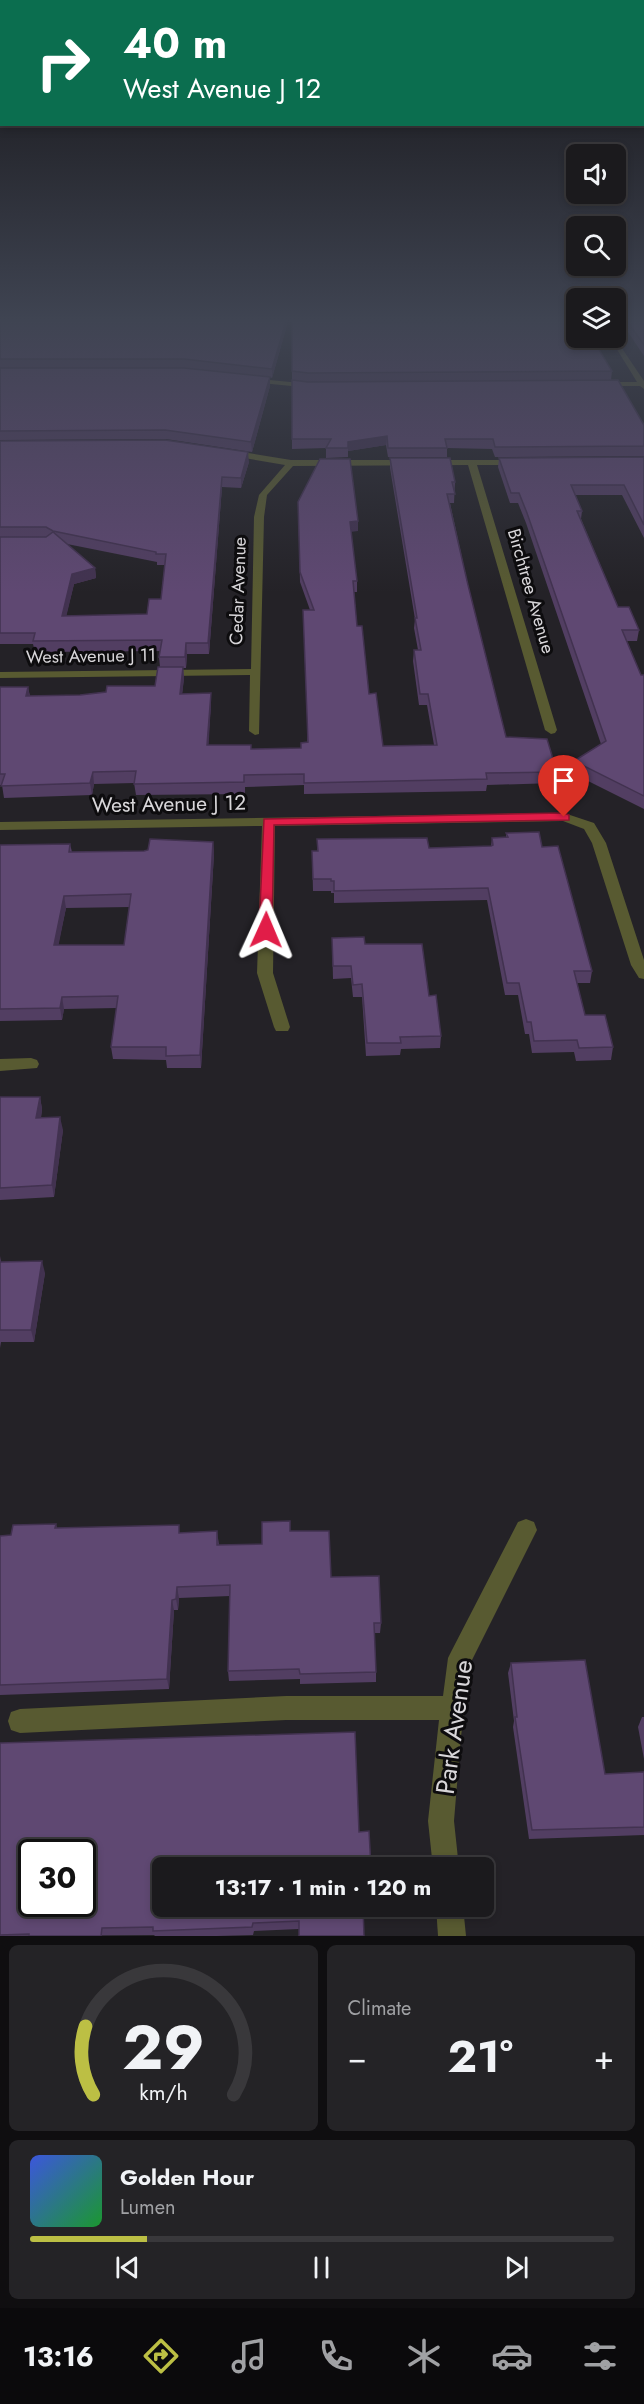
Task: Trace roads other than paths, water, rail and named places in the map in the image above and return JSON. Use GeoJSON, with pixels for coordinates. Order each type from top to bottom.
{"type":"FeatureCollection","features":[{"type":"Feature","properties":{"kind":"street"},"geometry":{"type":"LineString","coordinates":[[225,452],[291,463],[530,462]]}},
{"type":"Feature","properties":{"kind":"street","name":"Cedar Avenue"},"geometry":{"type":"LineString","coordinates":[[255,730],[259,517],[263,495],[291,463]]}},
{"type":"Feature","properties":{"kind":"street","name":"Birchtree Avenue"},"geometry":{"type":"LineString","coordinates":[[472,463],[551,730]]}},
{"type":"Feature","properties":{"kind":"street","name":"West Avenue J 11"},"geometry":{"type":"LineString","coordinates":[[0,675],[255,672]]}},
{"type":"Feature","properties":{"kind":"street","name":"West Avenue J 12"},"geometry":{"type":"LineString","coordinates":[[0,826],[564,817],[589,826],[599,843],[638,965],[644,974]]}},
{"type":"Feature","properties":{"kind":"street"},"geometry":{"type":"LineString","coordinates":[[268,822],[265,973],[282,1027]]}},
{"type":"Feature","properties":{"kind":"street"},"geometry":{"type":"LineString","coordinates":[[0,1065],[31,1064]]}},
{"type":"Feature","properties":{"kind":"street","name":"Park Avenue"},"geometry":{"type":"LineString","coordinates":[[445,1857],[441,1821],[460,1658],[526,1530]]}},
{"type":"Feature","properties":{"kind":"street"},"geometry":{"type":"LineString","coordinates":[[20,1721],[286,1708],[453,1708]]}},
{"type":"Feature","properties":{"kind":"street"},"geometry":{"type":"LineString","coordinates":[[450,1917],[452,1936]]}}]}
